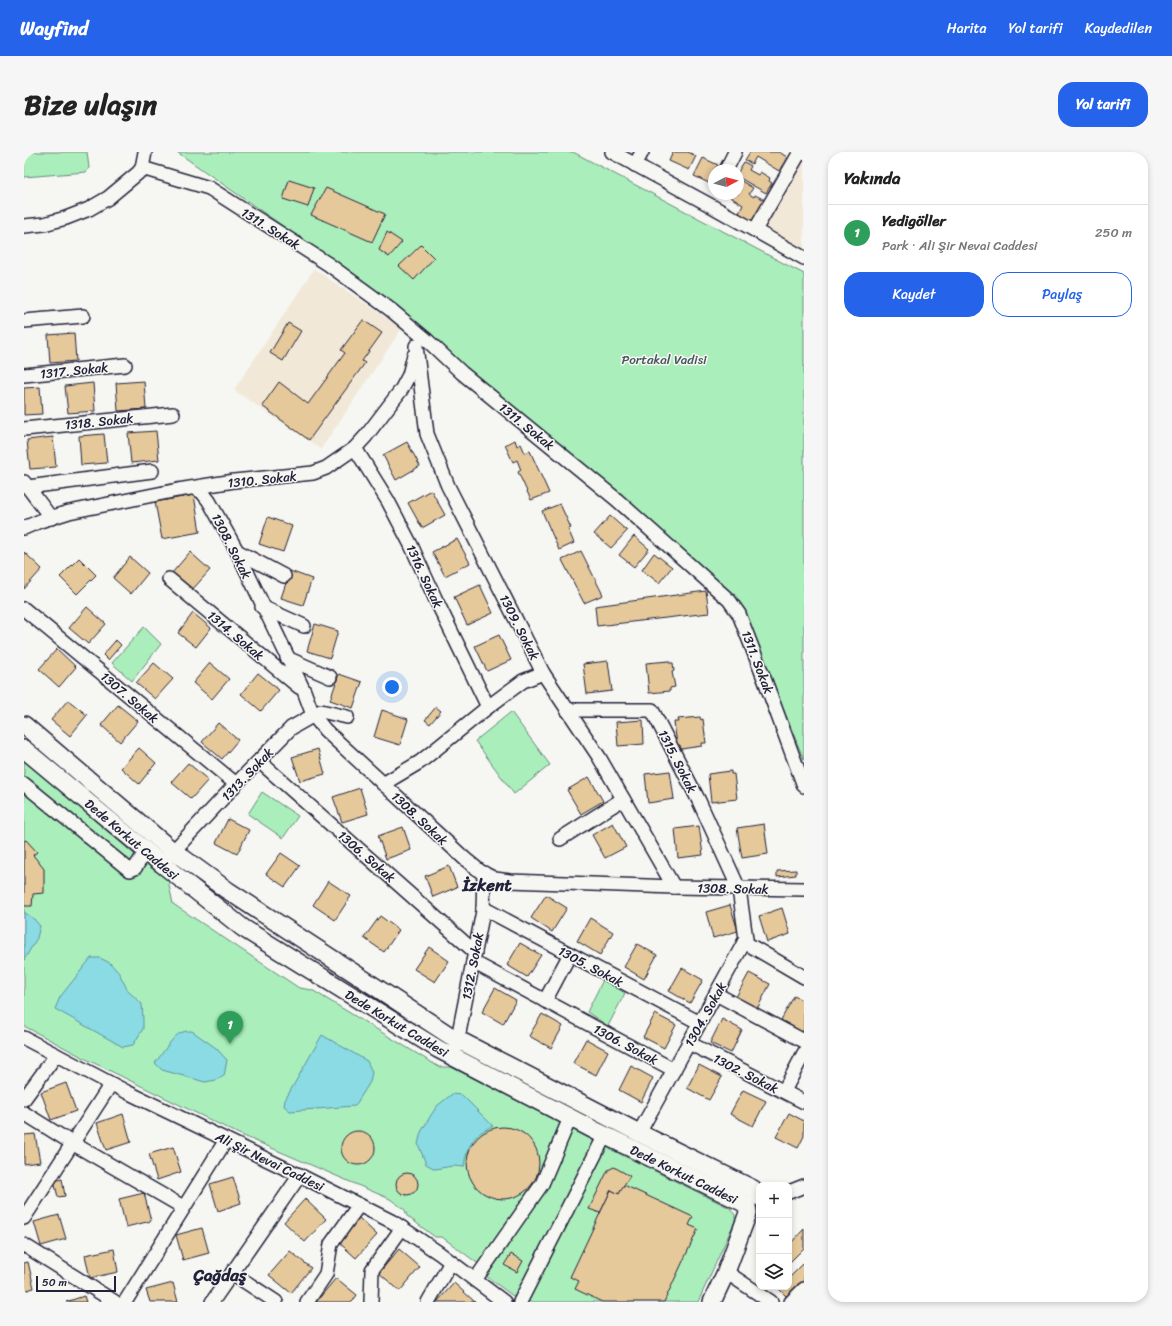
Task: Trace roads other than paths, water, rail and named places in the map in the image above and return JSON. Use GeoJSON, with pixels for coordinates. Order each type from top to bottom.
{"type":"FeatureCollection","features":[{"type":"Feature","properties":{"kind":"main road","name":"Dede Korkut Caddesi"},"geometry":{"type":"LineString","coordinates":[[24,725],[173,851],[233,894],[458,1039],[639,1132],[755,1203]]}},
{"type":"Feature","properties":{"kind":"main road","name":"Dede Korkut Caddesi"},"geometry":{"type":"LineString","coordinates":[[24,748],[146,851],[243,928],[431,1045],[453,1057],[605,1136],[742,1202],[755,1203]]}},
{"type":"Feature","properties":{"kind":"main road","name":"Dede Korkut Caddesi"},"geometry":{"type":"LineString","coordinates":[[712,1302],[726,1272],[748,1213],[755,1203]]}},
{"type":"Feature","properties":{"kind":"street"},"geometry":{"type":"LineString","coordinates":[[137,152],[142,168]]}},
{"type":"Feature","properties":{"kind":"street"},"geometry":{"type":"LineString","coordinates":[[24,226],[44,224],[66,218],[89,209],[108,198],[138,173],[142,168],[145,152]]}},
{"type":"Feature","properties":{"kind":"street"},"geometry":{"type":"LineString","coordinates":[[612,152],[635,165],[708,197]]}},
{"type":"Feature","properties":{"kind":"street"},"geometry":{"type":"LineString","coordinates":[[635,165],[642,152]]}},
{"type":"Feature","properties":{"kind":"street"},"geometry":{"type":"LineString","coordinates":[[729,164],[735,152]]}},
{"type":"Feature","properties":{"kind":"street"},"geometry":{"type":"LineString","coordinates":[[755,230],[800,152]]}},
{"type":"Feature","properties":{"kind":"street","name":"1311. Sokak"},"geometry":{"type":"LineString","coordinates":[[142,168],[209,188],[328,264],[409,325],[462,373],[616,499],[729,600],[739,614],[804,786]]}},
{"type":"Feature","properties":{"kind":"street"},"geometry":{"type":"LineString","coordinates":[[714,200],[755,230],[804,258]]}},
{"type":"Feature","properties":{"kind":"street"},"geometry":{"type":"LineString","coordinates":[[24,321],[83,316]]}},
{"type":"Feature","properties":{"kind":"street"},"geometry":{"type":"LineString","coordinates":[[409,325],[416,346]]}},
{"type":"Feature","properties":{"kind":"street","name":"1310. Sokak"},"geometry":{"type":"LineString","coordinates":[[24,528],[69,512],[234,481],[313,473],[326,468],[355,448],[401,390],[409,375],[416,346]]}},
{"type":"Feature","properties":{"kind":"street","name":"1309. Sokak"},"geometry":{"type":"LineString","coordinates":[[416,346],[427,434],[448,486],[543,673],[599,757],[674,887]]}},
{"type":"Feature","properties":{"kind":"street","name":"1317. Sokak"},"geometry":{"type":"LineString","coordinates":[[24,375],[124,366]]}},
{"type":"Feature","properties":{"kind":"street","name":"1318. Sokak"},"geometry":{"type":"LineString","coordinates":[[24,429],[173,414]]}},
{"type":"Feature","properties":{"kind":"street","name":"1316. Sokak"},"geometry":{"type":"LineString","coordinates":[[355,448],[391,507],[488,707]]}},
{"type":"Feature","properties":{"kind":"street"},"geometry":{"type":"LineString","coordinates":[[26,484],[152,471]]}},
{"type":"Feature","properties":{"kind":"street"},"geometry":{"type":"LineString","coordinates":[[26,484],[51,518]]}},
{"type":"Feature","properties":{"kind":"street","name":"1308. Sokak"},"geometry":{"type":"LineString","coordinates":[[194,488],[202,492],[209,501],[237,551],[262,607],[304,691],[313,715],[325,730],[383,784],[465,859],[484,873],[495,879],[525,882],[739,889],[804,889]]}},
{"type":"Feature","properties":{"kind":"street"},"geometry":{"type":"LineString","coordinates":[[237,551],[284,576]]}},
{"type":"Feature","properties":{"kind":"street","name":"1314. Sokak"},"geometry":{"type":"LineString","coordinates":[[169,579],[304,691]]}},
{"type":"Feature","properties":{"kind":"street"},"geometry":{"type":"LineString","coordinates":[[262,607],[304,626]]}},
{"type":"Feature","properties":{"kind":"street","name":"1307. Sokak"},"geometry":{"type":"LineString","coordinates":[[24,610],[236,784]]}},
{"type":"Feature","properties":{"kind":"street"},"geometry":{"type":"LineString","coordinates":[[287,658],[330,677]]}},
{"type":"Feature","properties":{"kind":"street"},"geometry":{"type":"LineString","coordinates":[[383,784],[420,762],[523,681],[543,673]]}},
{"type":"Feature","properties":{"kind":"street","name":"1315. Sokak"},"geometry":{"type":"LineString","coordinates":[[567,710],[652,710],[699,801],[739,889]]}},
{"type":"Feature","properties":{"kind":"street","name":"1313. Sokak"},"geometry":{"type":"LineString","coordinates":[[162,864],[236,784],[291,728],[321,711],[347,717]]}},
{"type":"Feature","properties":{"kind":"street","name":"1306. Sokak"},"geometry":{"type":"LineString","coordinates":[[259,761],[474,957],[545,1001],[674,1070]]}},
{"type":"Feature","properties":{"kind":"street"},"geometry":{"type":"LineString","coordinates":[[24,784],[130,870],[135,868],[146,851]]}},
{"type":"Feature","properties":{"kind":"street"},"geometry":{"type":"LineString","coordinates":[[560,839],[623,799]]}},
{"type":"Feature","properties":{"kind":"street","name":"1312. Sokak"},"geometry":{"type":"LineString","coordinates":[[453,1057],[458,1039],[483,908],[484,873]]}},
{"type":"Feature","properties":{"kind":"street","name":"1304. Sokak"},"geometry":{"type":"LineString","coordinates":[[639,1132],[746,939],[739,889]]}},
{"type":"Feature","properties":{"kind":"street","name":"1305. Sokak"},"geometry":{"type":"LineString","coordinates":[[483,908],[700,1023]]}},
{"type":"Feature","properties":{"kind":"street"},"geometry":{"type":"LineString","coordinates":[[744,942],[804,977]]}},
{"type":"Feature","properties":{"kind":"street"},"geometry":{"type":"LineString","coordinates":[[545,1001],[570,954]]}},
{"type":"Feature","properties":{"kind":"street"},"geometry":{"type":"LineString","coordinates":[[716,994],[804,1041]]}},
{"type":"Feature","properties":{"kind":"street","name":"Ali Şir Nevai Caddesi"},"geometry":{"type":"LineString","coordinates":[[24,1038],[111,1084],[300,1175],[393,1222],[451,1262],[501,1301]]}},
{"type":"Feature","properties":{"kind":"street","name":"1302. Sokak"},"geometry":{"type":"LineString","coordinates":[[688,1043],[804,1102]]}},
{"type":"Feature","properties":{"kind":"street"},"geometry":{"type":"LineString","coordinates":[[784,1091],[804,1053]]}},
{"type":"Feature","properties":{"kind":"street"},"geometry":{"type":"LineString","coordinates":[[24,1099],[56,1055]]}},
{"type":"Feature","properties":{"kind":"street"},"geometry":{"type":"LineString","coordinates":[[24,1218],[111,1084]]}},
{"type":"Feature","properties":{"kind":"street"},"geometry":{"type":"LineString","coordinates":[[24,1113],[72,1143],[183,1207]]}},
{"type":"Feature","properties":{"kind":"street"},"geometry":{"type":"LineString","coordinates":[[475,1280],[542,1184],[570,1118]]}},
{"type":"Feature","properties":{"kind":"street"},"geometry":{"type":"LineString","coordinates":[[520,1302],[605,1136]]}},
{"type":"Feature","properties":{"kind":"street"},"geometry":{"type":"LineString","coordinates":[[125,1302],[226,1140]]}},
{"type":"Feature","properties":{"kind":"street"},"geometry":{"type":"LineString","coordinates":[[212,1302],[300,1175]]}},
{"type":"Feature","properties":{"kind":"street"},"geometry":{"type":"LineString","coordinates":[[792,1191],[804,1186]]}},
{"type":"Feature","properties":{"kind":"street"},"geometry":{"type":"LineString","coordinates":[[308,1302],[326,1274],[331,1244],[359,1205]]}},
{"type":"Feature","properties":{"kind":"street"},"geometry":{"type":"LineString","coordinates":[[371,1302],[372,1270],[402,1228]]}},
{"type":"Feature","properties":{"kind":"street"},"geometry":{"type":"LineString","coordinates":[[24,1245],[115,1302]]}},
{"type":"Feature","properties":{"kind":"street"},"geometry":{"type":"LineString","coordinates":[[428,1302],[451,1262]]}},
{"type":"Feature","properties":{"kind":"street"},"geometry":{"type":"LineString","coordinates":[[726,1272],[771,1302]]}},
{"type":"Feature","properties":{"kind":"street"},"geometry":{"type":"LineString","coordinates":[[232,1273],[276,1302]]}},
{"type":"Feature","properties":{"kind":"street"},"geometry":{"type":"LineString","coordinates":[[223,1286],[223,1302]]}},
{"type":"Feature","properties":{"kind":"street"},"geometry":{"type":"LineString","coordinates":[[791,1302],[804,1289]]}},
{"type":"Feature","properties":{"kind":"water"},"geometry":{"type":"Polygon","coordinates":[[[24,912],[34,919],[40,926],[37,938],[24,960],[24,912]]]}},
{"type":"Feature","properties":{"kind":"water"},"geometry":{"type":"Polygon","coordinates":[[[91,958],[100,958],[110,963],[119,973],[128,991],[142,1004],[143,1029],[133,1045],[123,1047],[55,1009],[60,997],[91,958]]]}},
{"type":"Feature","properties":{"kind":"water"},"geometry":{"type":"Polygon","coordinates":[[[192,1031],[216,1048],[227,1060],[224,1076],[216,1080],[205,1082],[162,1070],[155,1063],[175,1037],[184,1032],[192,1031]]]}},
{"type":"Feature","properties":{"kind":"water"},"geometry":{"type":"Polygon","coordinates":[[[322,1035],[367,1061],[372,1072],[370,1082],[355,1106],[290,1111],[284,1106],[285,1100],[322,1035]]]}},
{"type":"Feature","properties":{"kind":"water"},"geometry":{"type":"Polygon","coordinates":[[[452,1094],[462,1095],[493,1126],[486,1129],[472,1142],[464,1167],[453,1166],[435,1169],[426,1164],[418,1144],[421,1132],[437,1106],[452,1094]]]}},
{"type":"Feature","properties":{"kind":"place","name":"Yedigöller"},"geometry":{"type":"Point","coordinates":[230,1044]}},
{"type":"Feature","properties":{"kind":"district","name":"İzkent"},"geometry":{"type":"Point","coordinates":[487,885]}},
{"type":"Feature","properties":{"kind":"district","name":"Çağdaş"},"geometry":{"type":"Point","coordinates":[220,1275]}},
{"type":"Feature","properties":{"kind":"park label","name":"Portakal Vadisi"},"geometry":{"type":"Point","coordinates":[664,359]}}]}
